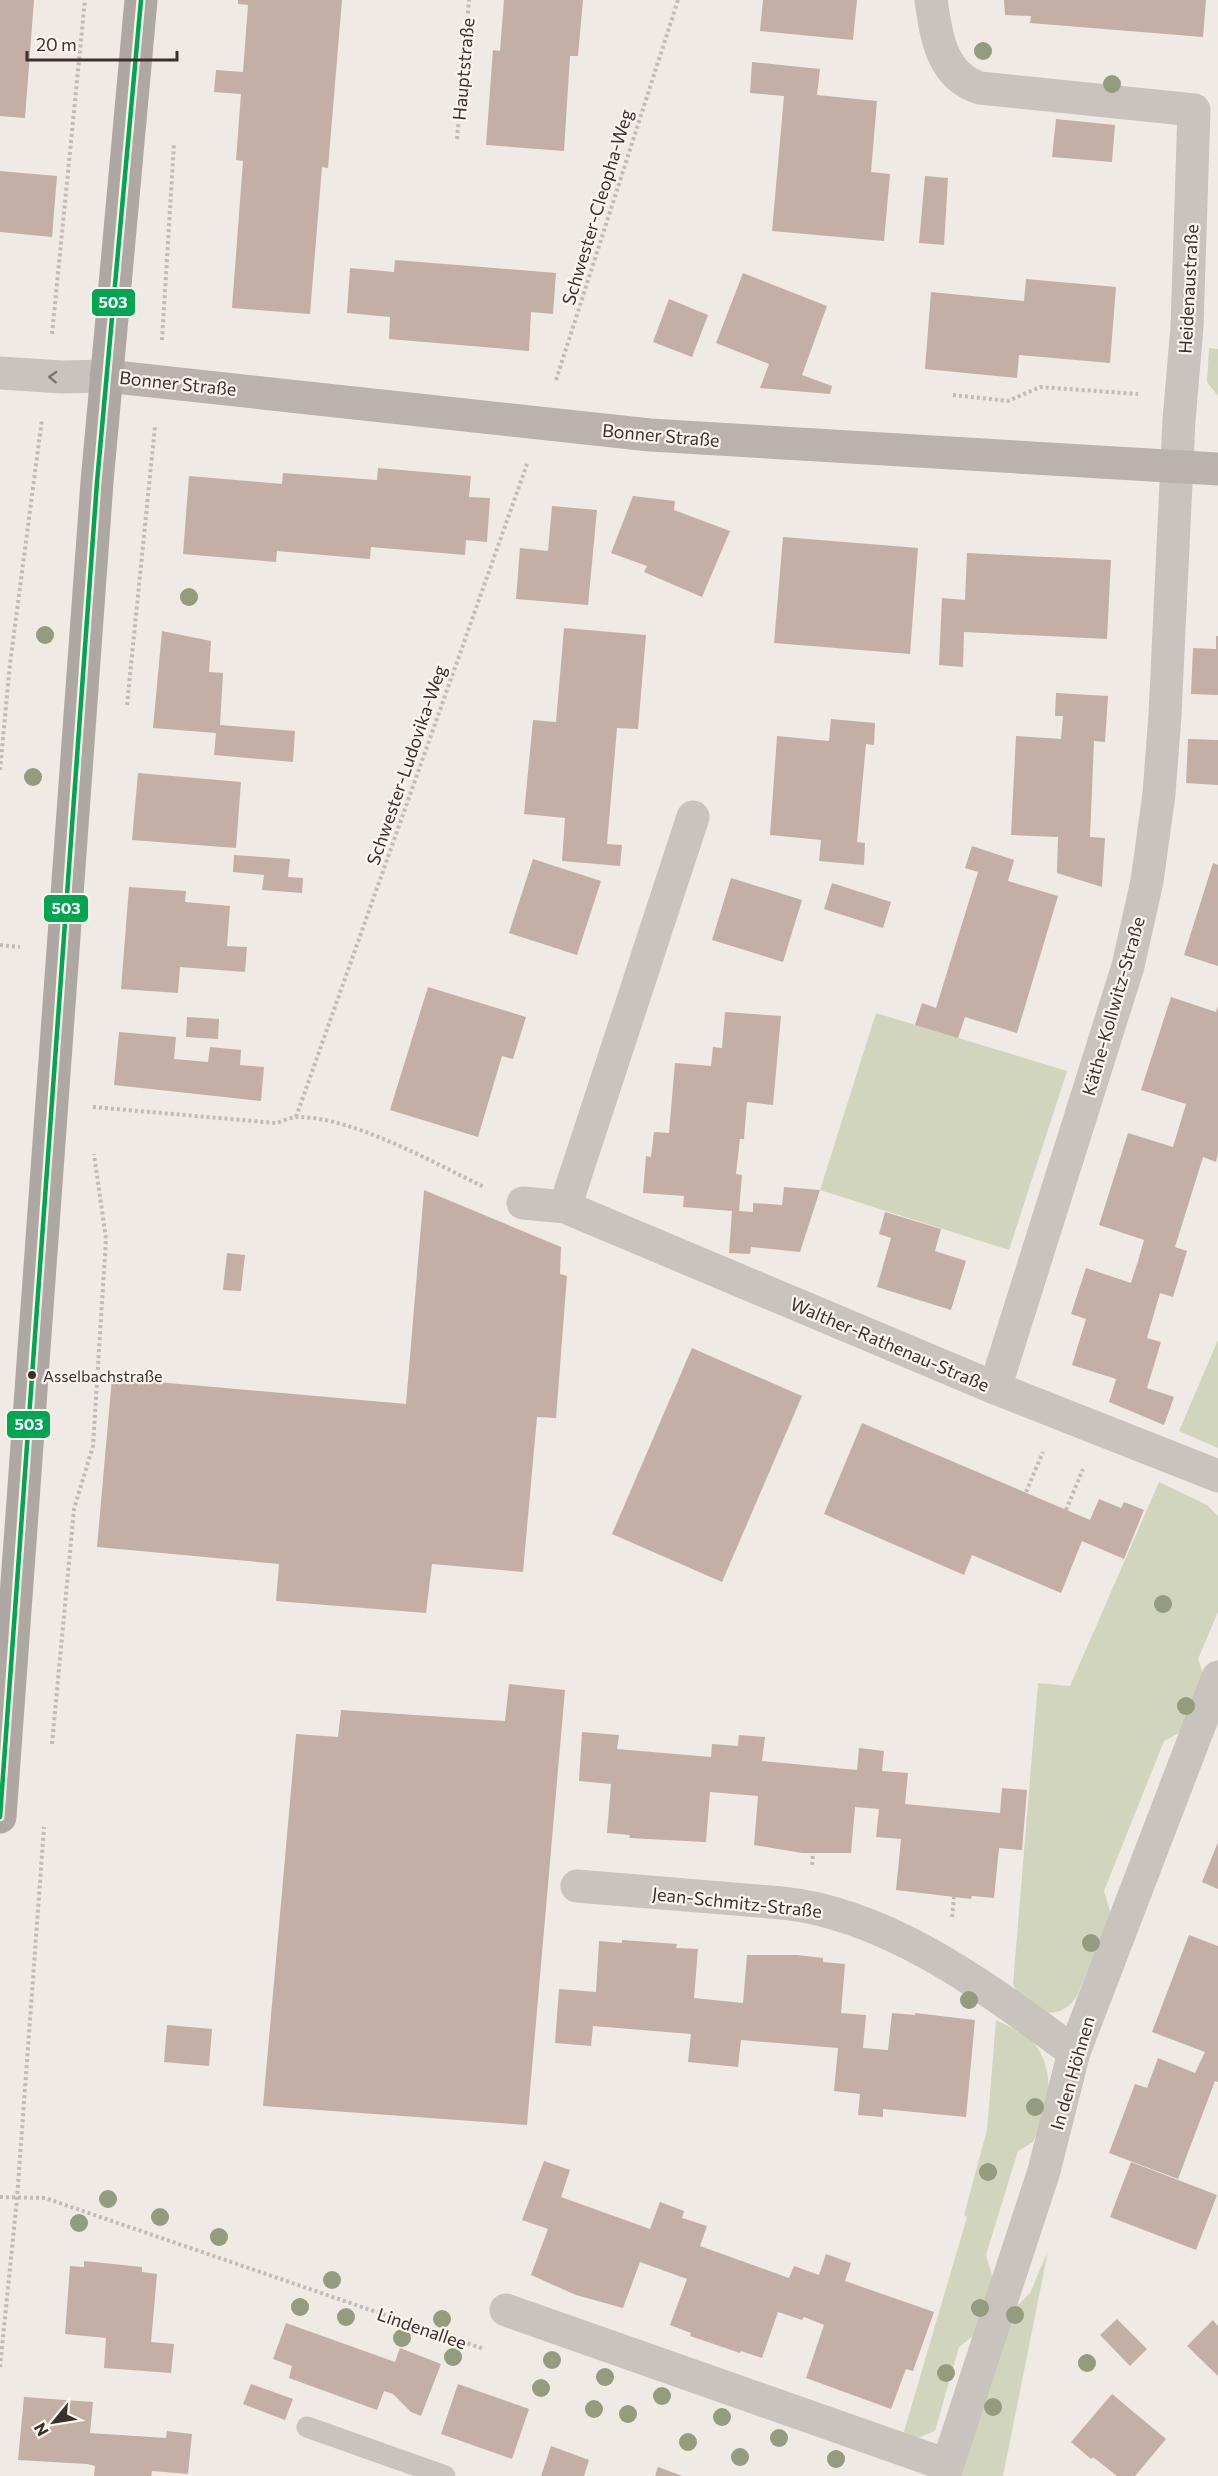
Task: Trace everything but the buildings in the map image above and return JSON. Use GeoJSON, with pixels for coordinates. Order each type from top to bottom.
{"type":"FeatureCollection","features":[{"type":"Feature","properties":{"kind":"main road"},"geometry":{"type":"LineString","coordinates":[[0,1817],[106,376],[141,0]]}},
{"type":"Feature","properties":{"kind":"main road","name":"Bonner Straße"},"geometry":{"type":"LineString","coordinates":[[106,376],[650,435],[1218,470]]}},
{"type":"Feature","properties":{"kind":"street","name":"Heidenaustraße"},"geometry":{"type":"LineString","coordinates":[[931,0],[937,39],[945,59],[958,77],[968,84],[980,88],[1206,111],[1176,468]]}},
{"type":"Feature","properties":{"kind":"street"},"geometry":{"type":"LineString","coordinates":[[0,373],[62,377],[106,376]]}},
{"type":"Feature","properties":{"kind":"street","name":"Käthe-Kollwitz-Straße"},"geometry":{"type":"LineString","coordinates":[[995,1388],[1128,966],[1147,881],[1160,783],[1176,468]]}},
{"type":"Feature","properties":{"kind":"street"},"geometry":{"type":"LineString","coordinates":[[565,1207],[693,817]]}},
{"type":"Feature","properties":{"kind":"street","name":"Walther-Rathenau-Straße"},"geometry":{"type":"LineString","coordinates":[[524,1203],[565,1207],[995,1388],[1218,1476]]}},
{"type":"Feature","properties":{"kind":"street","name":"In den Höhnen"},"geometry":{"type":"LineString","coordinates":[[945,2471],[1044,2171],[1074,2052],[1218,1677]]}},
{"type":"Feature","properties":{"kind":"street","name":"Jean-Schmitz-Straße"},"geometry":{"type":"LineString","coordinates":[[577,1886],[800,1905],[835,1913],[863,1923],[974,1980],[1074,2052]]}},
{"type":"Feature","properties":{"kind":"street"},"geometry":{"type":"LineString","coordinates":[[507,2310],[945,2471]]}},
{"type":"Feature","properties":{"kind":"lane"},"geometry":{"type":"LineString","coordinates":[[307,2427],[445,2476]]}},
{"type":"Feature","properties":{"kind":"path","name":"Hauptstraße"},"geometry":{"type":"LineString","coordinates":[[457,139],[469,0]]}},
{"type":"Feature","properties":{"kind":"path","name":"Schwester-Cleopha-Weg"},"geometry":{"type":"LineString","coordinates":[[542,423],[678,0]]}},
{"type":"Feature","properties":{"kind":"path"},"geometry":{"type":"LineString","coordinates":[[127,708],[159,380],[174,143]]}},
{"type":"Feature","properties":{"kind":"path"},"geometry":{"type":"LineString","coordinates":[[953,395],[1008,401],[1040,387],[1182,398]]}},
{"type":"Feature","properties":{"kind":"path","name":"Schwester-Ludovika-Weg"},"geometry":{"type":"LineString","coordinates":[[296,1117],[542,423]]}},
{"type":"Feature","properties":{"kind":"path"},"geometry":{"type":"LineString","coordinates":[[53,1104],[276,1123],[296,1117],[334,1122],[381,1139],[492,1191],[524,1203]]}},
{"type":"Feature","properties":{"kind":"path"},"geometry":{"type":"LineString","coordinates":[[51,1753],[74,1509],[93,1446],[106,1239],[94,1149]]}},
{"type":"Feature","properties":{"kind":"path"},"geometry":{"type":"LineString","coordinates":[[0,2367],[17,2199],[44,1822]]}},
{"type":"Feature","properties":{"kind":"path","name":"Lindenallee"},"geometry":{"type":"LineString","coordinates":[[0,2197],[45,2198],[488,2351]]}},
{"type":"Feature","properties":{"kind":"green space"},"geometry":{"type":"Polygon","coordinates":[[[1209,348],[1218,349],[1218,396],[1207,382],[1209,348]]]}},
{"type":"Feature","properties":{"kind":"green space"},"geometry":{"type":"Polygon","coordinates":[[[876,1013],[1067,1071],[1009,1250],[820,1190],[876,1013]]]}},
{"type":"Feature","properties":{"kind":"green space"},"geometry":{"type":"Polygon","coordinates":[[[1218,1340],[1218,1448],[1179,1431],[1218,1340]]]}},
{"type":"Feature","properties":{"kind":"green space"},"geometry":{"type":"Polygon","coordinates":[[[1159,1482],[1207,1505],[1218,1516],[1218,1612],[1198,1659],[1206,1682],[1183,1731],[1164,1741],[1104,1891],[1111,1914],[1078,1994],[1071,2004],[1062,2010],[1053,2013],[1043,2012],[1026,2002],[1018,1994],[1013,1984],[1038,1683],[1070,1686],[1159,1482]]]}},
{"type":"Feature","properties":{"kind":"green space"},"geometry":{"type":"Polygon","coordinates":[[[996,2020],[1027,2037],[1042,2056],[1048,2081],[1046,2106],[1033,2142],[1018,2151],[986,2255],[993,2279],[977,2333],[959,2347],[935,2431],[918,2438],[903,2435],[967,2217],[964,2215],[987,2130],[996,2020]]]}},
{"type":"Feature","properties":{"kind":"green space"},"geometry":{"type":"Polygon","coordinates":[[[1048,2251],[1003,2476],[961,2476],[1009,2314],[1030,2293],[1048,2251]]]}},
{"type":"Feature","properties":{"kind":"transit line","name":"503"},"geometry":{"type":"LineString","coordinates":[[0,1817],[97,482],[141,0]]}},
{"type":"Feature","properties":{"kind":"place","name":"Asselbachstraße"},"geometry":{"type":"Point","coordinates":[32,1375]}}]}
